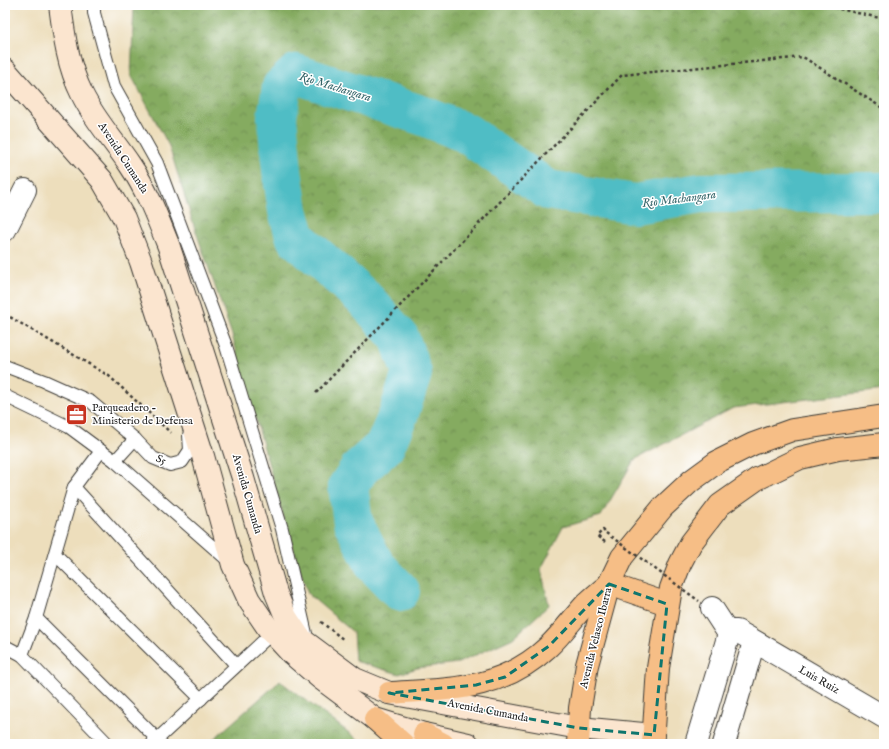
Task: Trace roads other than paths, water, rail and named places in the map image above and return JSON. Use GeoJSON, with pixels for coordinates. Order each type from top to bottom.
{"type":"FeatureCollection","features":[{"type":"Feature","properties":{"kind":"main road","name":"Avenida Cumanda"},"geometry":{"type":"LineString","coordinates":[[60,5],[70,63],[82,94],[89,108],[130,165],[156,215],[217,395],[276,593],[286,617],[300,638],[355,679],[389,693],[578,736],[654,740]]}},
{"type":"Feature","properties":{"kind":"main road"},"geometry":{"type":"LineString","coordinates":[[5,70],[108,190],[124,218],[141,262],[204,456],[233,565],[249,600],[272,633],[292,654],[320,678],[391,729],[443,744]]}},
{"type":"Feature","properties":{"kind":"main road"},"geometry":{"type":"LineString","coordinates":[[5,96],[42,112]]}},
{"type":"Feature","properties":{"kind":"main road","name":"Avenida Velasco Ibarra"},"geometry":{"type":"LineString","coordinates":[[578,736],[580,708],[587,665],[609,584],[622,557],[662,507],[691,481],[717,462],[753,444],[792,430],[884,416]]}},
{"type":"Feature","properties":{"kind":"main road"},"geometry":{"type":"LineString","coordinates":[[654,740],[658,668],[671,588],[680,564],[691,543],[720,505],[757,479],[800,458],[838,449],[884,444]]}},
{"type":"Feature","properties":{"kind":"main road"},"geometry":{"type":"LineString","coordinates":[[389,693],[476,685],[505,677],[528,664],[542,653],[586,605],[609,584],[668,604]]}},
{"type":"Feature","properties":{"kind":"main road"},"geometry":{"type":"LineString","coordinates":[[425,739],[468,744]]}},
{"type":"Feature","properties":{"kind":"street"},"geometry":{"type":"LineString","coordinates":[[5,230],[25,190]]}},
{"type":"Feature","properties":{"kind":"street"},"geometry":{"type":"LineString","coordinates":[[696,744],[729,634],[705,604]]}},
{"type":"Feature","properties":{"kind":"street","name":"Luis Ruiz"},"geometry":{"type":"LineString","coordinates":[[729,634],[733,631],[737,631],[884,717]]}},
{"type":"Feature","properties":{"kind":"street"},"geometry":{"type":"LineString","coordinates":[[724,744],[754,642]]}},
{"type":"Feature","properties":{"kind":"lane"},"geometry":{"type":"LineString","coordinates":[[95,8],[114,86],[157,163],[226,346],[282,529],[308,644],[320,678]]}},
{"type":"Feature","properties":{"kind":"lane","name":"S5"},"geometry":{"type":"LineString","coordinates":[[5,366],[44,381],[91,402],[135,439],[153,458],[170,465],[182,462],[190,450],[188,424],[145,301],[141,262]]}},
{"type":"Feature","properties":{"kind":"lane"},"geometry":{"type":"LineString","coordinates":[[5,396],[69,427],[115,461],[207,544],[233,565]]}},
{"type":"Feature","properties":{"kind":"lane"},"geometry":{"type":"LineString","coordinates":[[115,461],[135,439]]}},
{"type":"Feature","properties":{"kind":"lane"},"geometry":{"type":"LineString","coordinates":[[22,655],[36,618],[74,487],[101,451]]}},
{"type":"Feature","properties":{"kind":"lane"},"geometry":{"type":"LineString","coordinates":[[74,487],[236,665]]}},
{"type":"Feature","properties":{"kind":"lane"},"geometry":{"type":"LineString","coordinates":[[55,554],[201,698]]}},
{"type":"Feature","properties":{"kind":"lane"},"geometry":{"type":"LineString","coordinates":[[36,618],[154,742],[272,633]]}},
{"type":"Feature","properties":{"kind":"lane"},"geometry":{"type":"LineString","coordinates":[[308,644],[337,678],[391,729]]}},
{"type":"Feature","properties":{"kind":"lane"},"geometry":{"type":"LineString","coordinates":[[5,646],[22,655],[108,744]]}},
{"type":"Feature","properties":{"kind":"waterway","name":"Rio Machangara"},"geometry":{"type":"LineString","coordinates":[[400,591],[375,565],[353,522],[348,486],[360,468],[385,446],[399,413],[412,373],[399,337],[363,297],[296,238],[288,211],[282,171],[277,117],[282,87],[296,74],[424,116],[466,133],[548,190],[635,204],[701,193],[884,192]]}},
{"type":"Feature","properties":{"kind":"place","name":"Parqueadero - Ministerio de Defensa"},"geometry":{"type":"Point","coordinates":[76,414]}}]}
